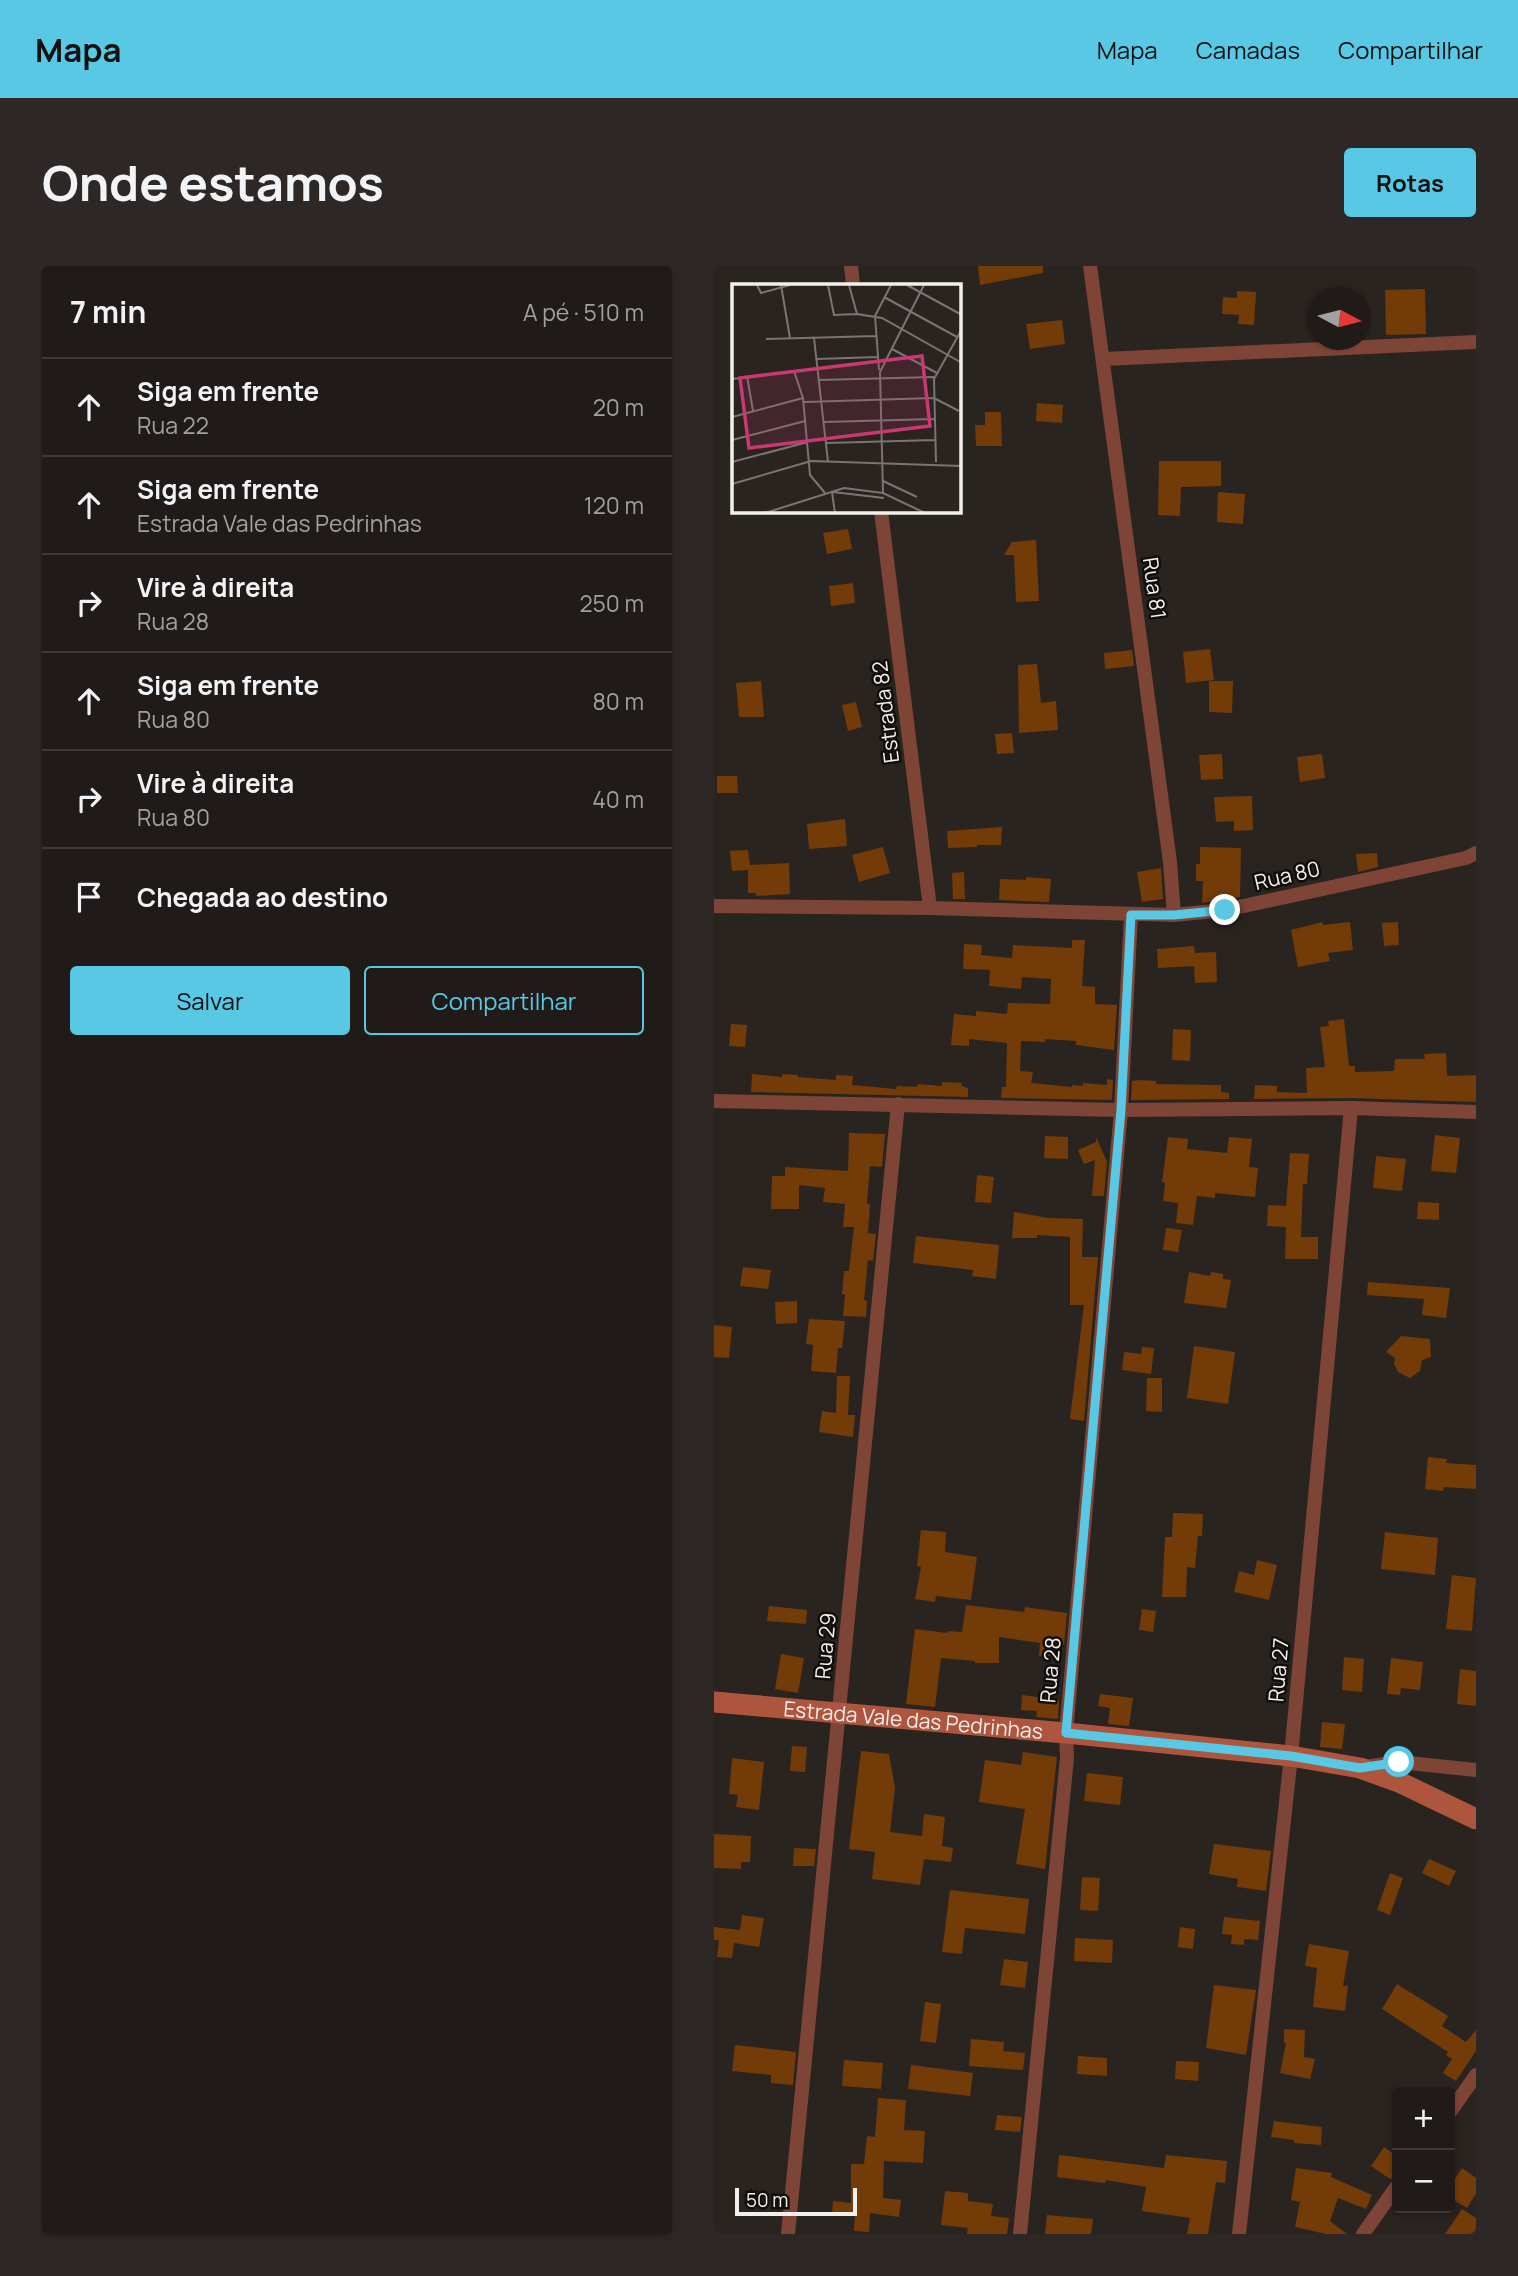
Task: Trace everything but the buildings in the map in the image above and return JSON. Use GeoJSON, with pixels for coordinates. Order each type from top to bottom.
{"type":"FeatureCollection","features":[{"type":"Feature","properties":{"kind":"main road","name":"Estrada Vale das Pedrinhas"},"geometry":{"type":"LineString","coordinates":[[714,1702],[1291,1756],[1360,1768],[1399,1782],[1476,1819]]}},
{"type":"Feature","properties":{"kind":"street"},"geometry":{"type":"LineString","coordinates":[[851,266],[853,284]]}},
{"type":"Feature","properties":{"kind":"street","name":"Rua 81"},"geometry":{"type":"LineString","coordinates":[[1090,266],[1170,862],[1174,915]]}},
{"type":"Feature","properties":{"kind":"street"},"geometry":{"type":"LineString","coordinates":[[1104,359],[1476,342]]}},
{"type":"Feature","properties":{"kind":"street","name":"Estrada 82"},"geometry":{"type":"LineString","coordinates":[[881,513],[930,908]]}},
{"type":"Feature","properties":{"kind":"street","name":"Rua 80"},"geometry":{"type":"LineString","coordinates":[[714,906],[930,908],[1174,915],[1225,910],[1466,858],[1476,853]]}},
{"type":"Feature","properties":{"kind":"street"},"geometry":{"type":"LineString","coordinates":[[1121,1110],[1131,915]]}},
{"type":"Feature","properties":{"kind":"street"},"geometry":{"type":"LineString","coordinates":[[714,1101],[1121,1110],[1350,1108],[1476,1112]]}},
{"type":"Feature","properties":{"kind":"street","name":"Rua 29"},"geometry":{"type":"LineString","coordinates":[[788,2234],[898,1104]]}},
{"type":"Feature","properties":{"kind":"street","name":"Rua 27"},"geometry":{"type":"LineString","coordinates":[[1239,2234],[1291,1756],[1350,1108]]}},
{"type":"Feature","properties":{"kind":"street","name":"Rua 28"},"geometry":{"type":"LineString","coordinates":[[1020,2234],[1065,1772],[1066,1733],[1121,1110]]}},
{"type":"Feature","properties":{"kind":"street"},"geometry":{"type":"LineString","coordinates":[[1360,1768],[1399,1762],[1476,1770]]}},
{"type":"Feature","properties":{"kind":"street"},"geometry":{"type":"LineString","coordinates":[[1455,2105],[1476,2075]]}},
{"type":"Feature","properties":{"kind":"street"},"geometry":{"type":"LineString","coordinates":[[1363,2234],[1392,2193]]}},
{"type":"Feature","properties":{"kind":"route"},"geometry":{"type":"LineString","coordinates":[[1225,910],[1174,915],[1131,915],[1121,1110],[1066,1733],[1291,1756],[1360,1768],[1399,1762]]}}]}
